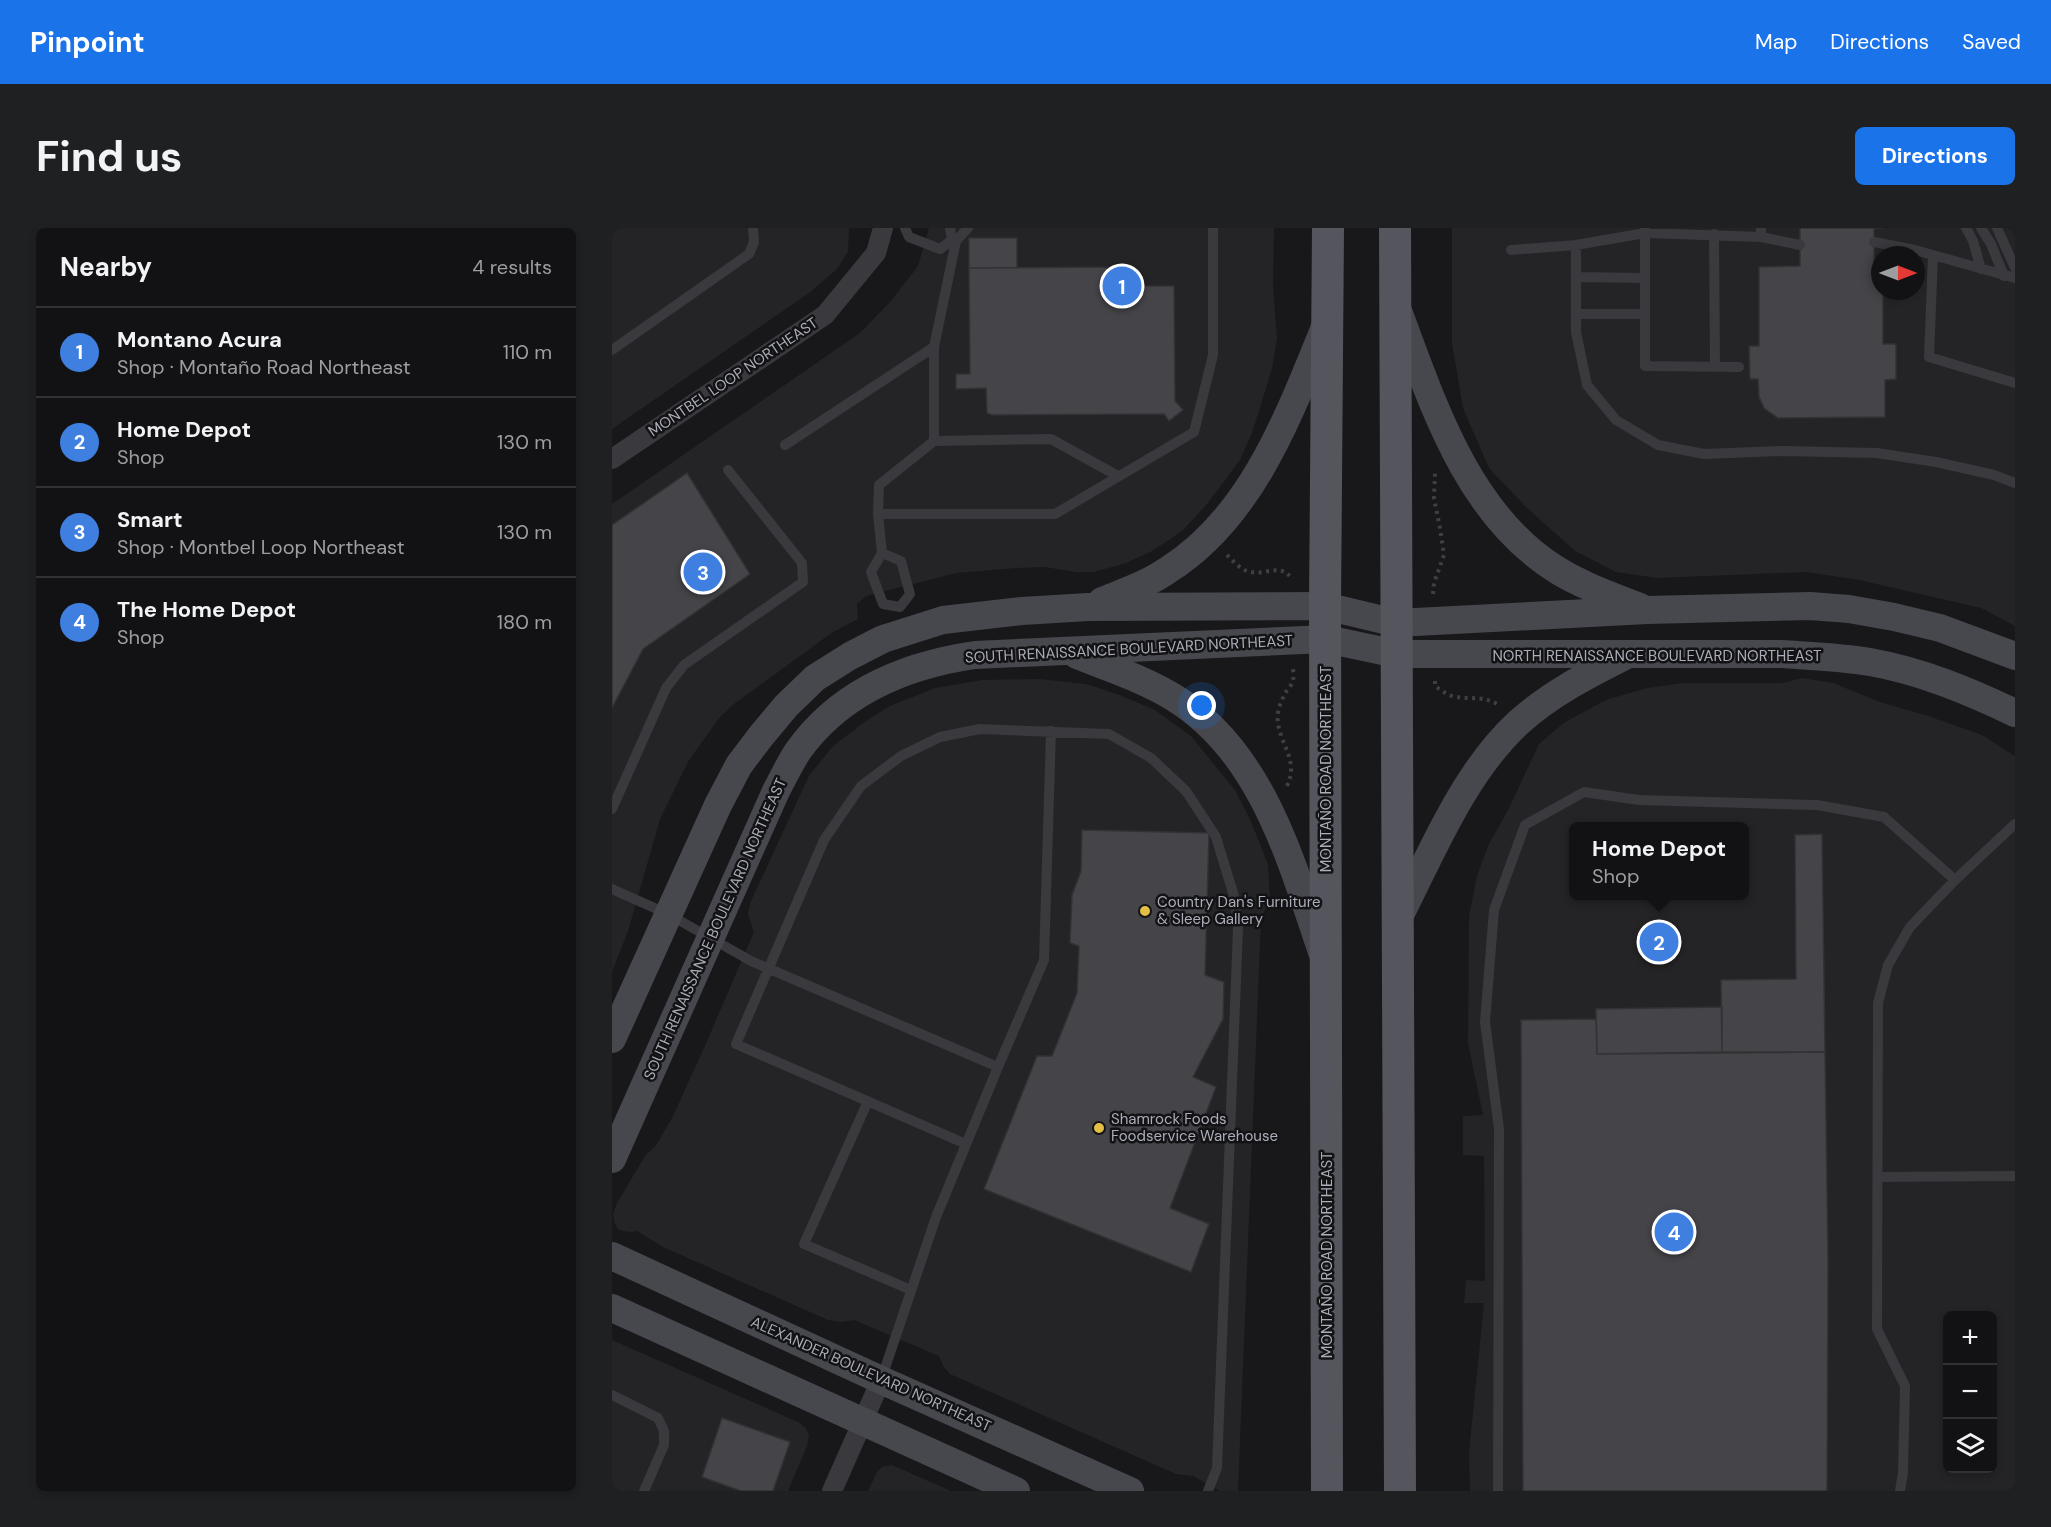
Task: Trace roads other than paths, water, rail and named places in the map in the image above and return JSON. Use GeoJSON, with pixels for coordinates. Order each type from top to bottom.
{"type":"FeatureCollection","features":[{"type":"Feature","properties":{"kind":"main road","name":"MONTAÑO ROAD NORTHEAST"},"geometry":{"type":"LineString","coordinates":[[1327,1491],[1325,606],[1328,228]]}},
{"type":"Feature","properties":{"kind":"main road"},"geometry":{"type":"LineString","coordinates":[[1395,228],[1400,1491]]}},
{"type":"Feature","properties":{"kind":"street","name":"MONTBEL LOOP NORTHEAST"},"geometry":{"type":"LineString","coordinates":[[612,459],[825,315],[876,253],[883,228]]}},
{"type":"Feature","properties":{"kind":"street"},"geometry":{"type":"LineString","coordinates":[[1396,303],[1440,418],[1460,461],[1491,508],[1529,549],[1556,569],[1582,584],[1647,610]]}},
{"type":"Feature","properties":{"kind":"street"},"geometry":{"type":"LineString","coordinates":[[1088,607],[1136,588],[1168,570],[1209,537],[1227,518],[1261,468],[1310,364],[1327,322]]}},
{"type":"Feature","properties":{"kind":"street"},"geometry":{"type":"LineString","coordinates":[[612,1039],[718,805],[739,765],[786,706],[815,678],[883,639],[905,619],[943,620],[978,615],[1088,607],[1325,606],[1396,623],[1768,606],[1849,609],[1894,617],[1940,628],[2015,656]]}},
{"type":"Feature","properties":{"kind":"street","name":"SOUTH RENAISSANCE BOULEVARD NORTHEAST"},"geometry":{"type":"LineString","coordinates":[[612,1159],[776,791],[798,751],[839,708],[864,691],[918,667],[975,656],[1326,639],[1397,654]]}},
{"type":"Feature","properties":{"kind":"street"},"geometry":{"type":"LineString","coordinates":[[1070,652],[1150,685],[1175,698],[1219,735],[1238,757],[1253,780],[1276,827],[1326,964]]}},
{"type":"Feature","properties":{"kind":"street","name":"NORTH RENAISSANCE BOULEVARD NORTHEAST"},"geometry":{"type":"LineString","coordinates":[[1397,654],[1782,654],[1829,657],[1872,662],[1945,682],[2015,713]]}},
{"type":"Feature","properties":{"kind":"street"},"geometry":{"type":"LineString","coordinates":[[1399,917],[1441,833],[1492,751],[1519,723],[1562,690],[1627,655]]}},
{"type":"Feature","properties":{"kind":"street","name":"ALEXANDER BOULEVARD NORTHEAST"},"geometry":{"type":"LineString","coordinates":[[612,1256],[1130,1491]]}},
{"type":"Feature","properties":{"kind":"street"},"geometry":{"type":"LineString","coordinates":[[612,1308],[1016,1491]]}},
{"type":"Feature","properties":{"kind":"street"},"geometry":{"type":"LineString","coordinates":[[832,1491],[881,1380]]}},
{"type":"Feature","properties":{"kind":"lane"},"geometry":{"type":"LineString","coordinates":[[612,350],[749,254],[754,242],[753,228]]}},
{"type":"Feature","properties":{"kind":"lane"},"geometry":{"type":"LineString","coordinates":[[905,228],[909,237],[940,249],[968,228]]}},
{"type":"Feature","properties":{"kind":"lane"},"geometry":{"type":"LineString","coordinates":[[934,441],[934,348],[954,240],[950,228]]}},
{"type":"Feature","properties":{"kind":"lane"},"geometry":{"type":"LineString","coordinates":[[878,514],[1055,514],[1194,432],[1213,355],[1213,228]]}},
{"type":"Feature","properties":{"kind":"lane"},"geometry":{"type":"LineString","coordinates":[[1966,228],[1973,241],[1981,269]]}},
{"type":"Feature","properties":{"kind":"lane"},"geometry":{"type":"LineString","coordinates":[[1981,228],[2010,277]]}},
{"type":"Feature","properties":{"kind":"lane"},"geometry":{"type":"LineString","coordinates":[[1997,228],[2015,268]]}},
{"type":"Feature","properties":{"kind":"lane"},"geometry":{"type":"LineString","coordinates":[[1645,230],[1645,366],[1739,367]]}},
{"type":"Feature","properties":{"kind":"lane"},"geometry":{"type":"LineString","coordinates":[[1511,250],[1576,245],[1645,230],[1761,232],[1800,245]]}},
{"type":"Feature","properties":{"kind":"lane"},"geometry":{"type":"LineString","coordinates":[[1709,232],[1715,366]]}},
{"type":"Feature","properties":{"kind":"lane"},"geometry":{"type":"LineString","coordinates":[[1874,242],[1915,249],[2010,277]]}},
{"type":"Feature","properties":{"kind":"lane"},"geometry":{"type":"LineString","coordinates":[[1576,245],[1576,332],[1587,386],[1616,420],[1658,445],[1704,454],[1783,450],[1877,453],[1936,462],[2015,483]]}},
{"type":"Feature","properties":{"kind":"lane"},"geometry":{"type":"LineString","coordinates":[[1933,255],[1929,357],[2015,383]]}},
{"type":"Feature","properties":{"kind":"lane"},"geometry":{"type":"LineString","coordinates":[[1576,277],[1645,278]]}},
{"type":"Feature","properties":{"kind":"lane"},"geometry":{"type":"LineString","coordinates":[[1576,314],[1645,314]]}},
{"type":"Feature","properties":{"kind":"lane"},"geometry":{"type":"LineString","coordinates":[[785,446],[934,348]]}},
{"type":"Feature","properties":{"kind":"lane"},"geometry":{"type":"LineString","coordinates":[[882,553],[901,561],[910,594],[905,619],[883,604],[871,572],[882,553],[878,514],[879,485],[934,441],[1052,439],[1118,476]]}},
{"type":"Feature","properties":{"kind":"lane"},"geometry":{"type":"LineString","coordinates":[[612,809],[666,688],[684,665],[803,582],[801,563],[728,470]]}},
{"type":"Feature","properties":{"kind":"lane"},"geometry":{"type":"LineString","coordinates":[[966,1144],[736,1044],[824,840],[861,786],[901,756],[940,737],[980,729],[1109,734],[1151,758],[1186,791],[1216,837],[1234,896],[1238,928],[1216,1468],[1208,1491]]}},
{"type":"Feature","properties":{"kind":"lane"},"geometry":{"type":"LineString","coordinates":[[881,1380],[936,1217],[1044,960],[1051,731]]}},
{"type":"Feature","properties":{"kind":"lane"},"geometry":{"type":"LineString","coordinates":[[1498,1491],[1499,1130],[1485,1022],[1494,910],[1525,825],[1584,792],[1639,800],[1817,805],[1884,817],[1955,880]]}},
{"type":"Feature","properties":{"kind":"lane"},"geometry":{"type":"LineString","coordinates":[[1900,1491],[1904,1473],[1905,1386],[1877,1329],[1878,1003],[1888,965],[1910,927],[1955,880],[2015,824]]}},
{"type":"Feature","properties":{"kind":"lane"},"geometry":{"type":"LineString","coordinates":[[612,889],[668,914],[751,961],[998,1066]]}},
{"type":"Feature","properties":{"kind":"lane"},"geometry":{"type":"LineString","coordinates":[[868,1101],[804,1244],[911,1290]]}},
{"type":"Feature","properties":{"kind":"lane"},"geometry":{"type":"LineString","coordinates":[[1878,1177],[2015,1176]]}},
{"type":"Feature","properties":{"kind":"lane"},"geometry":{"type":"LineString","coordinates":[[612,1395],[658,1418],[664,1431],[664,1445],[644,1491]]}},
{"type":"Feature","properties":{"kind":"place","name":"Montano Acura"},"geometry":{"type":"Point","coordinates":[1122,286]}},
{"type":"Feature","properties":{"kind":"place","name":"Smart"},"geometry":{"type":"Point","coordinates":[703,572]}},
{"type":"Feature","properties":{"kind":"place","name":"Country Dan's Furniture & Sleep Gallery"},"geometry":{"type":"Point","coordinates":[1145,911]}},
{"type":"Feature","properties":{"kind":"place","name":"Home Depot"},"geometry":{"type":"Point","coordinates":[1659,942]}},
{"type":"Feature","properties":{"kind":"place","name":"Shamrock Foods Foodservice Warehouse"},"geometry":{"type":"Point","coordinates":[1099,1128]}},
{"type":"Feature","properties":{"kind":"place","name":"The Home Depot"},"geometry":{"type":"Point","coordinates":[1674,1232]}}]}
